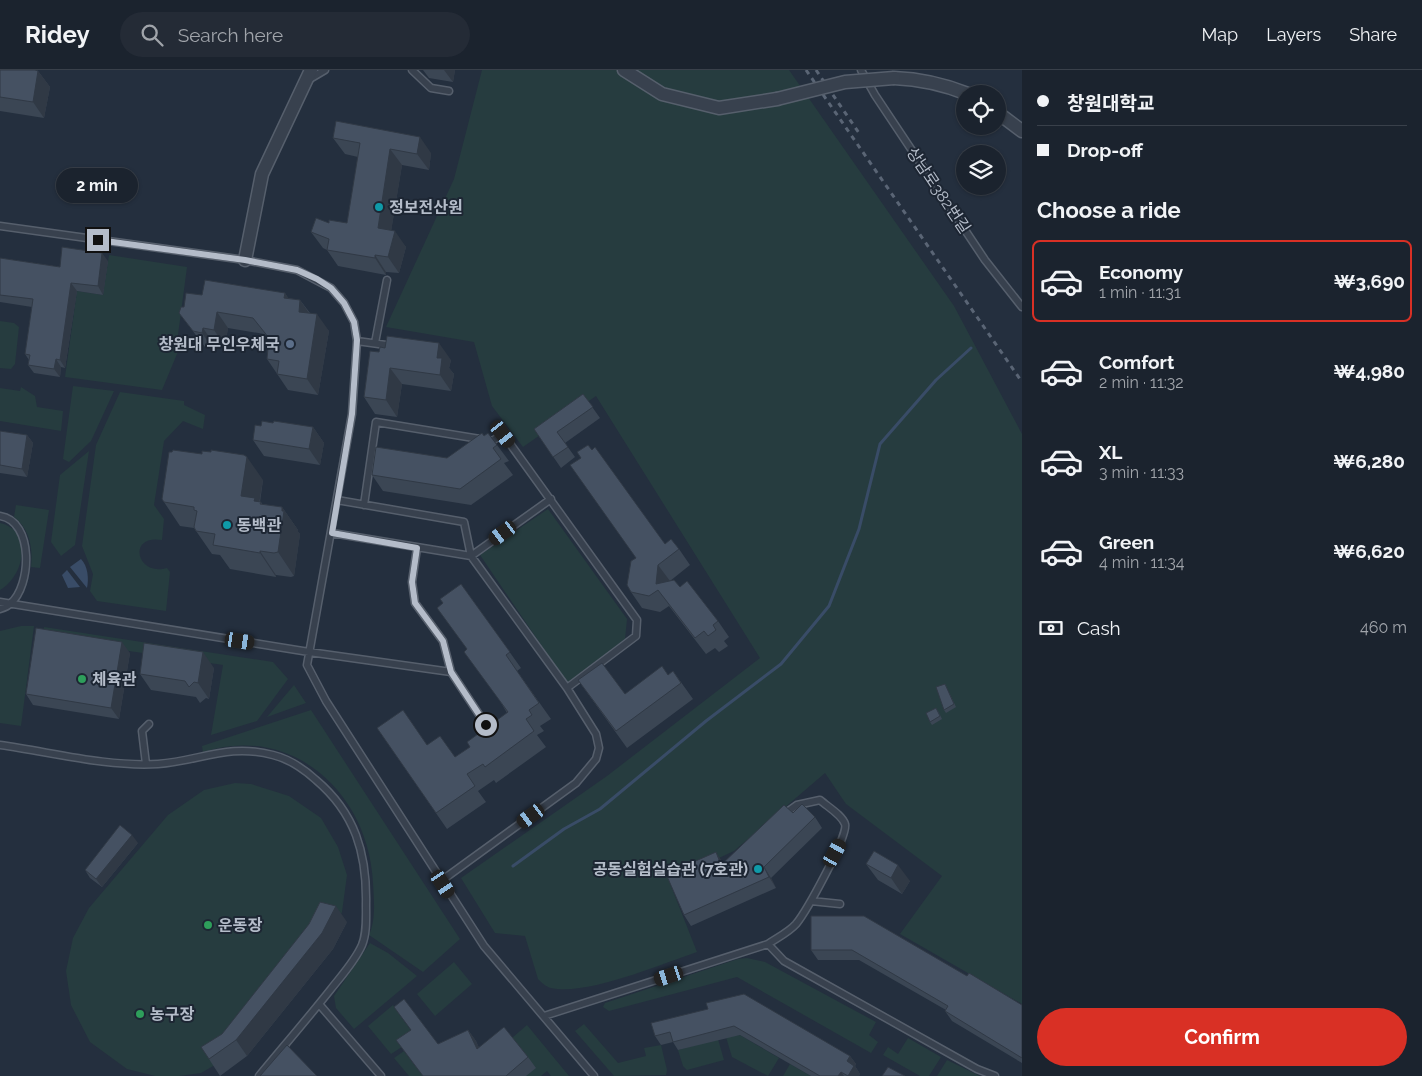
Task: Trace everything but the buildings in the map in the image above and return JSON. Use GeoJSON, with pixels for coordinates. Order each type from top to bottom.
{"type":"FeatureCollection","features":[{"type":"Feature","properties":{"kind":"street"},"geometry":{"type":"LineString","coordinates":[[245,260],[262,174],[310,70]]}},
{"type":"Feature","properties":{"kind":"street"},"geometry":{"type":"LineString","coordinates":[[624,70],[662,94],[719,108],[778,99],[845,82],[894,78],[916,78],[956,89]]}},
{"type":"Feature","properties":{"kind":"street"},"geometry":{"type":"LineString","coordinates":[[1006,119],[1022,131]]}},
{"type":"Feature","properties":{"kind":"lane"},"geometry":{"type":"LineString","coordinates":[[305,82],[325,70]]}},
{"type":"Feature","properties":{"kind":"lane"},"geometry":{"type":"LineString","coordinates":[[412,70],[431,88],[449,91]]}},
{"type":"Feature","properties":{"kind":"lane","name":"상남로382번길"},"geometry":{"type":"LineString","coordinates":[[861,70],[875,95],[985,260],[1022,307]]}},
{"type":"Feature","properties":{"kind":"lane"},"geometry":{"type":"LineString","coordinates":[[0,226],[245,260],[297,270],[331,288],[344,303],[351,316],[357,340],[352,414],[307,665],[311,676],[484,946],[593,1076]]}},
{"type":"Feature","properties":{"kind":"lane"},"geometry":{"type":"LineString","coordinates":[[375,343],[387,280]]}},
{"type":"Feature","properties":{"kind":"lane"},"geometry":{"type":"LineString","coordinates":[[357,340],[402,347]]}},
{"type":"Feature","properties":{"kind":"lane"},"geometry":{"type":"LineString","coordinates":[[364,504],[376,422],[492,441],[503,434],[637,620],[636,636],[566,688]]}},
{"type":"Feature","properties":{"kind":"lane"},"geometry":{"type":"LineString","coordinates":[[332,533],[471,556],[551,499]]}},
{"type":"Feature","properties":{"kind":"lane"},"geometry":{"type":"LineString","coordinates":[[337,500],[464,522],[471,556],[566,688],[596,734],[599,748],[596,759],[576,784],[441,881]]}},
{"type":"Feature","properties":{"kind":"lane"},"geometry":{"type":"LineString","coordinates":[[0,516],[7,517],[21,531],[27,554],[24,581],[11,604],[0,609]]}},
{"type":"Feature","properties":{"kind":"lane"},"geometry":{"type":"LineString","coordinates":[[417,548],[412,582],[413,597],[417,607],[443,641],[451,672],[486,725]]}},
{"type":"Feature","properties":{"kind":"lane"},"geometry":{"type":"LineString","coordinates":[[0,602],[309,652],[451,672]]}},
{"type":"Feature","properties":{"kind":"lane"},"geometry":{"type":"LineString","coordinates":[[146,764],[142,732],[149,724]]}},
{"type":"Feature","properties":{"kind":"lane"},"geometry":{"type":"LineString","coordinates":[[0,745],[122,763],[146,764],[159,764],[218,752],[243,750],[274,755],[303,769],[325,788],[344,810],[355,829],[361,849],[366,892],[365,938],[352,963],[259,1076]]}},
{"type":"Feature","properties":{"kind":"lane"},"geometry":{"type":"LineString","coordinates":[[544,1016],[768,944],[796,924],[811,901],[844,837],[846,826],[843,819],[820,800],[790,809],[776,822]]}},
{"type":"Feature","properties":{"kind":"lane"},"geometry":{"type":"LineString","coordinates":[[811,901],[840,904]]}},
{"type":"Feature","properties":{"kind":"lane"},"geometry":{"type":"LineString","coordinates":[[768,944],[784,962],[977,1069],[994,1076]]}},
{"type":"Feature","properties":{"kind":"lane"},"geometry":{"type":"LineString","coordinates":[[319,1004],[381,1076]]}},
{"type":"Feature","properties":{"kind":"green space"},"geometry":{"type":"Polygon","coordinates":[[[482,70],[789,70],[954,306],[1022,434],[1022,1004],[900,934],[942,876],[846,804],[825,773],[734,851],[669,881],[697,952],[624,978],[566,989],[545,986],[538,979],[525,936],[495,933],[461,878],[607,776],[760,658],[596,396],[523,447],[492,406],[474,342],[386,327],[454,179],[482,70]]]}},
{"type":"Feature","properties":{"kind":"green space"},"geometry":{"type":"Polygon","coordinates":[[[109,255],[187,267],[178,335],[182,342],[162,390],[65,377],[77,291],[103,295],[109,255]]]}},
{"type":"Feature","properties":{"kind":"green space"},"geometry":{"type":"Polygon","coordinates":[[[0,321],[14,323],[19,327],[15,364],[11,369],[0,368],[0,321]]]}},
{"type":"Feature","properties":{"kind":"green space"},"geometry":{"type":"Polygon","coordinates":[[[73,386],[114,391],[91,441],[69,462],[63,459],[73,386]]]}},
{"type":"Feature","properties":{"kind":"green space"},"geometry":{"type":"Polygon","coordinates":[[[21,387],[35,396],[37,407],[63,411],[61,431],[0,421],[0,388],[20,391],[21,387]]]}},
{"type":"Feature","properties":{"kind":"green space"},"geometry":{"type":"Polygon","coordinates":[[[120,392],[184,401],[184,405],[205,415],[203,429],[183,421],[164,441],[154,505],[164,519],[162,540],[151,540],[144,543],[140,549],[143,562],[148,567],[156,569],[167,568],[170,572],[166,611],[97,601],[90,591],[93,574],[82,546],[96,445],[120,392]]]}},
{"type":"Feature","properties":{"kind":"green space"},"geometry":{"type":"Polygon","coordinates":[[[89,451],[75,545],[61,556],[51,542],[60,475],[89,451]]]}},
{"type":"Feature","properties":{"kind":"green space"},"geometry":{"type":"Polygon","coordinates":[[[16,505],[49,510],[40,568],[31,567],[31,546],[24,527],[14,517],[16,505]]]}},
{"type":"Feature","properties":{"kind":"green space"},"geometry":{"type":"Polygon","coordinates":[[[548,509],[627,619],[625,639],[567,683],[480,555],[548,509]]]}},
{"type":"Feature","properties":{"kind":"green space"},"geometry":{"type":"Polygon","coordinates":[[[0,523],[10,527],[17,534],[22,554],[15,575],[0,590],[0,523]]]}},
{"type":"Feature","properties":{"kind":"green space"},"geometry":{"type":"Polygon","coordinates":[[[21,626],[34,626],[21,726],[0,723],[0,631],[21,626]]]}},
{"type":"Feature","properties":{"kind":"green space"},"geometry":{"type":"Polygon","coordinates":[[[44,627],[273,662],[288,679],[257,721],[211,735],[223,665],[42,638],[44,627]]]}},
{"type":"Feature","properties":{"kind":"green space"},"geometry":{"type":"Polygon","coordinates":[[[294,685],[306,703],[267,717],[294,685]]]}},
{"type":"Feature","properties":{"kind":"green space"},"geometry":{"type":"Polygon","coordinates":[[[311,710],[460,939],[423,972],[369,935],[373,923],[374,903],[368,851],[357,821],[341,795],[320,773],[295,757],[267,748],[236,746],[203,752],[202,746],[311,710]]]}},
{"type":"Feature","properties":{"kind":"green space","name":"운동장"},"geometry":{"type":"Polygon","coordinates":[[[235,783],[251,784],[289,796],[321,818],[338,847],[347,875],[342,912],[328,942],[239,1051],[201,1073],[179,1076],[155,1076],[127,1069],[90,1042],[71,1005],[66,971],[73,938],[89,908],[168,815],[204,790],[235,783]]]}},
{"type":"Feature","properties":{"kind":"green space"},"geometry":{"type":"Polygon","coordinates":[[[370,943],[388,953],[417,976],[354,1029],[336,1008],[334,996],[370,943]]]}},
{"type":"Feature","properties":{"kind":"green space"},"geometry":{"type":"Polygon","coordinates":[[[747,958],[765,962],[876,1022],[869,1035],[878,1042],[871,1053],[737,977],[609,1011],[603,1007],[605,1003],[738,959],[747,958]]]}},
{"type":"Feature","properties":{"kind":"green space"},"geometry":{"type":"Polygon","coordinates":[[[454,962],[472,984],[435,1016],[417,994],[454,962]]]}},
{"type":"Feature","properties":{"kind":"green space"},"geometry":{"type":"Polygon","coordinates":[[[393,1005],[416,1038],[391,1054],[368,1026],[393,1005]]]}},
{"type":"Feature","properties":{"kind":"green space"},"geometry":{"type":"Polygon","coordinates":[[[584,1024],[618,1063],[646,1056],[644,1048],[661,1045],[667,1070],[666,1075],[614,1076],[575,1031],[584,1024]]]}},
{"type":"Feature","properties":{"kind":"green space"},"geometry":{"type":"Polygon","coordinates":[[[527,1025],[569,1076],[551,1076],[547,1071],[541,1076],[526,1076],[512,1038],[527,1025]]]}},
{"type":"Feature","properties":{"kind":"green space"},"geometry":{"type":"Polygon","coordinates":[[[740,1035],[779,1058],[768,1076],[732,1057],[726,1037],[740,1035]]]}},
{"type":"Feature","properties":{"kind":"green space"},"geometry":{"type":"Polygon","coordinates":[[[908,1038],[941,1057],[929,1076],[920,1076],[883,1055],[888,1047],[898,1054],[908,1038]]]}},
{"type":"Feature","properties":{"kind":"green space"},"geometry":{"type":"Polygon","coordinates":[[[718,1039],[724,1060],[687,1070],[683,1066],[678,1050],[718,1039]]]}},
{"type":"Feature","properties":{"kind":"green space"},"geometry":{"type":"Polygon","coordinates":[[[404,1051],[423,1076],[409,1076],[394,1058],[404,1051]]]}},
{"type":"Feature","properties":{"kind":"green space"},"geometry":{"type":"Polygon","coordinates":[[[947,1060],[980,1076],[937,1076],[947,1060]]]}},
{"type":"Feature","properties":{"kind":"green space"},"geometry":{"type":"Polygon","coordinates":[[[790,1064],[811,1076],[783,1076],[790,1064]]]}},
{"type":"Feature","properties":{"kind":"water"},"geometry":{"type":"Polygon","coordinates":[[[81,559],[87,573],[87,588],[70,567],[81,559]]]}},
{"type":"Feature","properties":{"kind":"water"},"geometry":{"type":"Polygon","coordinates":[[[67,570],[80,587],[68,588],[62,575],[67,570]]]}},
{"type":"Feature","properties":{"kind":"waterway"},"geometry":{"type":"LineString","coordinates":[[513,866],[564,829],[600,809],[706,721],[781,664],[829,606],[859,529],[880,444],[936,380],[971,348]]}},
{"type":"Feature","properties":{"kind":"railway"},"geometry":{"type":"LineString","coordinates":[[806,70],[1022,382]]}},
{"type":"Feature","properties":{"kind":"railway"},"geometry":{"type":"LineString","coordinates":[[816,70],[861,136]]}},
{"type":"Feature","properties":{"kind":"place","name":"정보전산원"},"geometry":{"type":"Point","coordinates":[379,207]}},
{"type":"Feature","properties":{"kind":"place","name":"창원대 무인우체국"},"geometry":{"type":"Point","coordinates":[290,344]}},
{"type":"Feature","properties":{"kind":"place","name":"동백관"},"geometry":{"type":"Point","coordinates":[227,525]}},
{"type":"Feature","properties":{"kind":"place","name":"체육관"},"geometry":{"type":"Point","coordinates":[82,679]}},
{"type":"Feature","properties":{"kind":"place","name":"공동실험실습관 (7호관)"},"geometry":{"type":"Point","coordinates":[758,869]}},
{"type":"Feature","properties":{"kind":"place","name":"운동장"},"geometry":{"type":"Point","coordinates":[208,925]}},
{"type":"Feature","properties":{"kind":"place","name":"농구장"},"geometry":{"type":"Point","coordinates":[140,1014]}},
{"type":"Feature","properties":{"kind":"route"},"geometry":{"type":"LineString","coordinates":[[98,240],[245,260],[297,270],[331,288],[344,303],[354,322],[357,340],[352,414],[332,533],[417,548],[412,582],[415,603],[443,641],[451,672],[486,725]]}}]}
